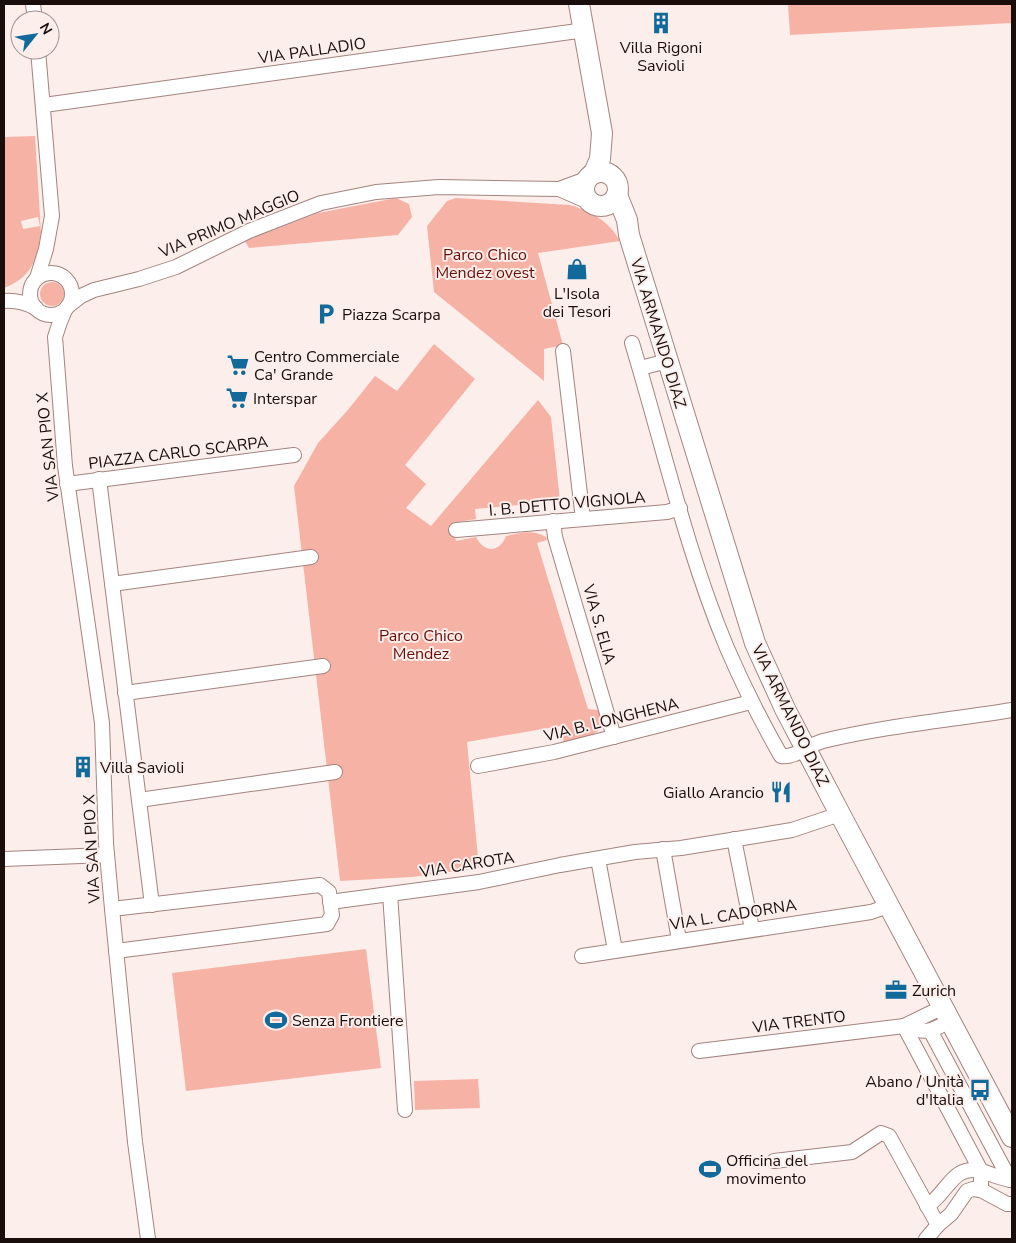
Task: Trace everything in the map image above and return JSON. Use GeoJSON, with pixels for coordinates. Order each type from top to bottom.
{"type":"FeatureCollection","features":[{"type":"Feature","properties":{"kind":"street","name":"VIA ARMANDO DIAZ"},"geometry":{"type":"LineString","coordinates":[[579,4],[602,133],[609,151],[616,187],[627,220],[629,235],[755,643],[786,709],[942,1014],[1012,1137]]}},
{"type":"Feature","properties":{"kind":"street","name":"VIA PALLADIO"},"geometry":{"type":"LineString","coordinates":[[44,105],[585,30]]}},
{"type":"Feature","properties":{"kind":"street"},"geometry":{"type":"LineString","coordinates":[[37,309],[30,297],[46,249],[52,216],[39,60]]}},
{"type":"Feature","properties":{"kind":"street","name":"VIA ARMANDO DIAZ"},"geometry":{"type":"LineString","coordinates":[[590,176],[600,159],[602,133]]}},
{"type":"Feature","properties":{"kind":"street"},"geometry":{"type":"LineString","coordinates":[[605,172],[616,187],[613,200],[607,205],[595,204],[583,191],[590,176],[605,172]]}},
{"type":"Feature","properties":{"kind":"street","name":"VIA PRIMO MAGGIO"},"geometry":{"type":"LineString","coordinates":[[559,189],[590,176]]}},
{"type":"Feature","properties":{"kind":"street","name":"VIA PRIMO MAGGIO"},"geometry":{"type":"LineString","coordinates":[[7,301],[26,304],[52,315],[59,313],[81,296],[94,290],[139,279],[176,267],[249,231],[321,203],[376,192],[439,187],[559,189],[595,204]]}},
{"type":"Feature","properties":{"kind":"street","name":"VIA ARMANDO DIAZ"},"geometry":{"type":"LineString","coordinates":[[595,204],[614,217],[629,235]]}},
{"type":"Feature","properties":{"kind":"street","name":"VIA PRIMO MAGGIO"},"geometry":{"type":"LineString","coordinates":[[7,301],[43,274],[51,272],[58,273],[68,281],[94,290]]}},
{"type":"Feature","properties":{"kind":"street"},"geometry":{"type":"LineString","coordinates":[[67,308],[72,298],[72,289],[68,281]]}},
{"type":"Feature","properties":{"kind":"street","name":"VIA SAN PIO X"},"geometry":{"type":"LineString","coordinates":[[67,308],[55,337],[67,484],[102,724],[107,855],[135,1142],[148,1239]]}},
{"type":"Feature","properties":{"kind":"street","name":"VIA SAN PIO X"},"geometry":{"type":"LineString","coordinates":[[37,309],[55,337]]}},
{"type":"Feature","properties":{"kind":"street"},"geometry":{"type":"LineString","coordinates":[[632,344],[680,508],[717,620],[751,702],[780,756],[790,757],[820,742],[879,730],[1012,710]]}},
{"type":"Feature","properties":{"kind":"street"},"geometry":{"type":"LineString","coordinates":[[563,351],[583,518]]}},
{"type":"Feature","properties":{"kind":"street"},"geometry":{"type":"LineString","coordinates":[[640,368],[668,361]]}},
{"type":"Feature","properties":{"kind":"street","name":"PIAZZA CARLO SCARPA"},"geometry":{"type":"LineString","coordinates":[[67,484],[294,455]]}},
{"type":"Feature","properties":{"kind":"street"},"geometry":{"type":"LineString","coordinates":[[99,479],[152,905]]}},
{"type":"Feature","properties":{"kind":"street","name":"I. B. DETTO VIGNOLA"},"geometry":{"type":"LineString","coordinates":[[456,530],[667,512],[680,508]]}},
{"type":"Feature","properties":{"kind":"street","name":"VIA S. ELIA"},"geometry":{"type":"LineString","coordinates":[[553,521],[555,537],[614,737]]}},
{"type":"Feature","properties":{"kind":"street"},"geometry":{"type":"LineString","coordinates":[[112,584],[311,557]]}},
{"type":"Feature","properties":{"kind":"street"},"geometry":{"type":"LineString","coordinates":[[126,693],[323,666]]}},
{"type":"Feature","properties":{"kind":"street","name":"VIA B. LONGHENA"},"geometry":{"type":"LineString","coordinates":[[478,766],[554,752],[751,702]]}},
{"type":"Feature","properties":{"kind":"street"},"geometry":{"type":"LineString","coordinates":[[139,800],[335,772]]}},
{"type":"Feature","properties":{"kind":"street","name":"VIA CAROTA"},"geometry":{"type":"LineString","coordinates":[[330,902],[479,882],[634,852],[792,830],[840,814]]}},
{"type":"Feature","properties":{"kind":"street"},"geometry":{"type":"LineString","coordinates":[[734,839],[752,929]]}},
{"type":"Feature","properties":{"kind":"street"},"geometry":{"type":"LineString","coordinates":[[663,849],[679,940]]}},
{"type":"Feature","properties":{"kind":"street"},"geometry":{"type":"LineString","coordinates":[[4,859],[107,855]]}},
{"type":"Feature","properties":{"kind":"street"},"geometry":{"type":"LineString","coordinates":[[598,859],[615,950]]}},
{"type":"Feature","properties":{"kind":"street"},"geometry":{"type":"LineString","coordinates":[[112,909],[320,885],[329,892],[332,915],[327,924],[116,951]]}},
{"type":"Feature","properties":{"kind":"street"},"geometry":{"type":"LineString","coordinates":[[390,894],[406,1110]]}},
{"type":"Feature","properties":{"kind":"street","name":"VIA L. CADORNA"},"geometry":{"type":"LineString","coordinates":[[582,956],[870,912],[888,906]]}},
{"type":"Feature","properties":{"kind":"street"},"geometry":{"type":"LineString","coordinates":[[904,1026],[942,1014]]}},
{"type":"Feature","properties":{"kind":"street"},"geometry":{"type":"LineString","coordinates":[[931,1032],[942,1014]]}},
{"type":"Feature","properties":{"kind":"street"},"geometry":{"type":"LineString","coordinates":[[904,1026],[919,1032],[931,1032]]}},
{"type":"Feature","properties":{"kind":"street"},"geometry":{"type":"LineString","coordinates":[[904,1026],[981,1171],[980,1190]]}},
{"type":"Feature","properties":{"kind":"street","name":"VIA TRENTO"},"geometry":{"type":"LineString","coordinates":[[699,1051],[904,1026]]}},
{"type":"Feature","properties":{"kind":"street"},"geometry":{"type":"LineString","coordinates":[[931,1032],[1011,1180]]}},
{"type":"Feature","properties":{"kind":"street"},"geometry":{"type":"LineString","coordinates":[[774,1161],[852,1152],[882,1133],[889,1136],[938,1225]]}},
{"type":"Feature","properties":{"kind":"street"},"geometry":{"type":"LineString","coordinates":[[927,1206],[934,1201],[956,1176],[966,1170],[981,1171],[1011,1180]]}},
{"type":"Feature","properties":{"kind":"street"},"geometry":{"type":"LineString","coordinates":[[926,1239],[951,1214],[968,1191],[973,1188],[1007,1204],[1012,1204]]}},
{"type":"Feature","properties":{"kind":"green space"},"geometry":{"type":"Polygon","coordinates":[[[788,4],[1012,4],[1012,23],[790,35],[788,4]]]}},
{"type":"Feature","properties":{"kind":"green space"},"geometry":{"type":"Polygon","coordinates":[[[35,136],[41,232],[32,266],[21,279],[4,288],[4,137],[35,136]],[[38,217],[21,221],[23,229],[40,226],[38,217]]]}},
{"type":"Feature","properties":{"kind":"green space"},"geometry":{"type":"Polygon","coordinates":[[[396,198],[409,204],[412,217],[398,235],[249,248],[245,241],[318,213],[396,198]]]}},
{"type":"Feature","properties":{"kind":"green space","name":"Parco Chico Mendez ovest"},"geometry":{"type":"Polygon","coordinates":[[[456,198],[570,205],[599,218],[611,228],[620,241],[538,253],[563,345],[544,349],[544,381],[434,292],[427,226],[447,201],[456,198]]]}},
{"type":"Feature","properties":{"kind":"green space"},"geometry":{"type":"Polygon","coordinates":[[[52,282],[61,285],[64,294],[61,303],[52,306],[43,303],[40,294],[43,285],[52,282]]]}},
{"type":"Feature","properties":{"kind":"green space","name":"Parco Chico Mendez"},"geometry":{"type":"Polygon","coordinates":[[[434,344],[475,379],[405,465],[426,484],[406,508],[431,526],[538,400],[551,417],[560,501],[475,509],[476,519],[452,523],[456,541],[476,537],[483,546],[492,549],[500,546],[506,536],[531,532],[546,537],[547,540],[537,543],[588,709],[598,710],[602,719],[601,725],[598,731],[593,734],[564,743],[560,726],[467,742],[479,868],[412,877],[340,881],[294,486],[318,443],[375,376],[397,391],[434,344]]]}},
{"type":"Feature","properties":{"kind":"green space","name":"Senza Frontiere"},"geometry":{"type":"Polygon","coordinates":[[[366,949],[381,1068],[186,1091],[172,973],[366,949]]]}},
{"type":"Feature","properties":{"kind":"green space"},"geometry":{"type":"Polygon","coordinates":[[[478,1079],[480,1108],[415,1110],[414,1081],[478,1079]]]}},
{"type":"Feature","properties":{"kind":"place","name":"Villa Rigoni Savioli"},"geometry":{"type":"Point","coordinates":[661,23]}},
{"type":"Feature","properties":{"kind":"place","name":"L'Isola dei Tesori"},"geometry":{"type":"Point","coordinates":[577,269]}},
{"type":"Feature","properties":{"kind":"place","name":"Piazza Scarpa"},"geometry":{"type":"Point","coordinates":[326,314]}},
{"type":"Feature","properties":{"kind":"place","name":"Centro Commerciale Ca' Grande"},"geometry":{"type":"Point","coordinates":[238,365]}},
{"type":"Feature","properties":{"kind":"place","name":"Interspar"},"geometry":{"type":"Point","coordinates":[237,398]}},
{"type":"Feature","properties":{"kind":"place","name":"Villa Savioli"},"geometry":{"type":"Point","coordinates":[83,767]}},
{"type":"Feature","properties":{"kind":"place","name":"Giallo Arancio"},"geometry":{"type":"Point","coordinates":[781,792]}},
{"type":"Feature","properties":{"kind":"place","name":"Zurich"},"geometry":{"type":"Point","coordinates":[896,990]}},
{"type":"Feature","properties":{"kind":"place","name":"Senza Frontiere"},"geometry":{"type":"Point","coordinates":[276,1020]}},
{"type":"Feature","properties":{"kind":"place","name":"Abano / Unità d'Italia"},"geometry":{"type":"Point","coordinates":[980,1090]}},
{"type":"Feature","properties":{"kind":"place","name":"Officina del movimento"},"geometry":{"type":"Point","coordinates":[710,1169]}}]}
